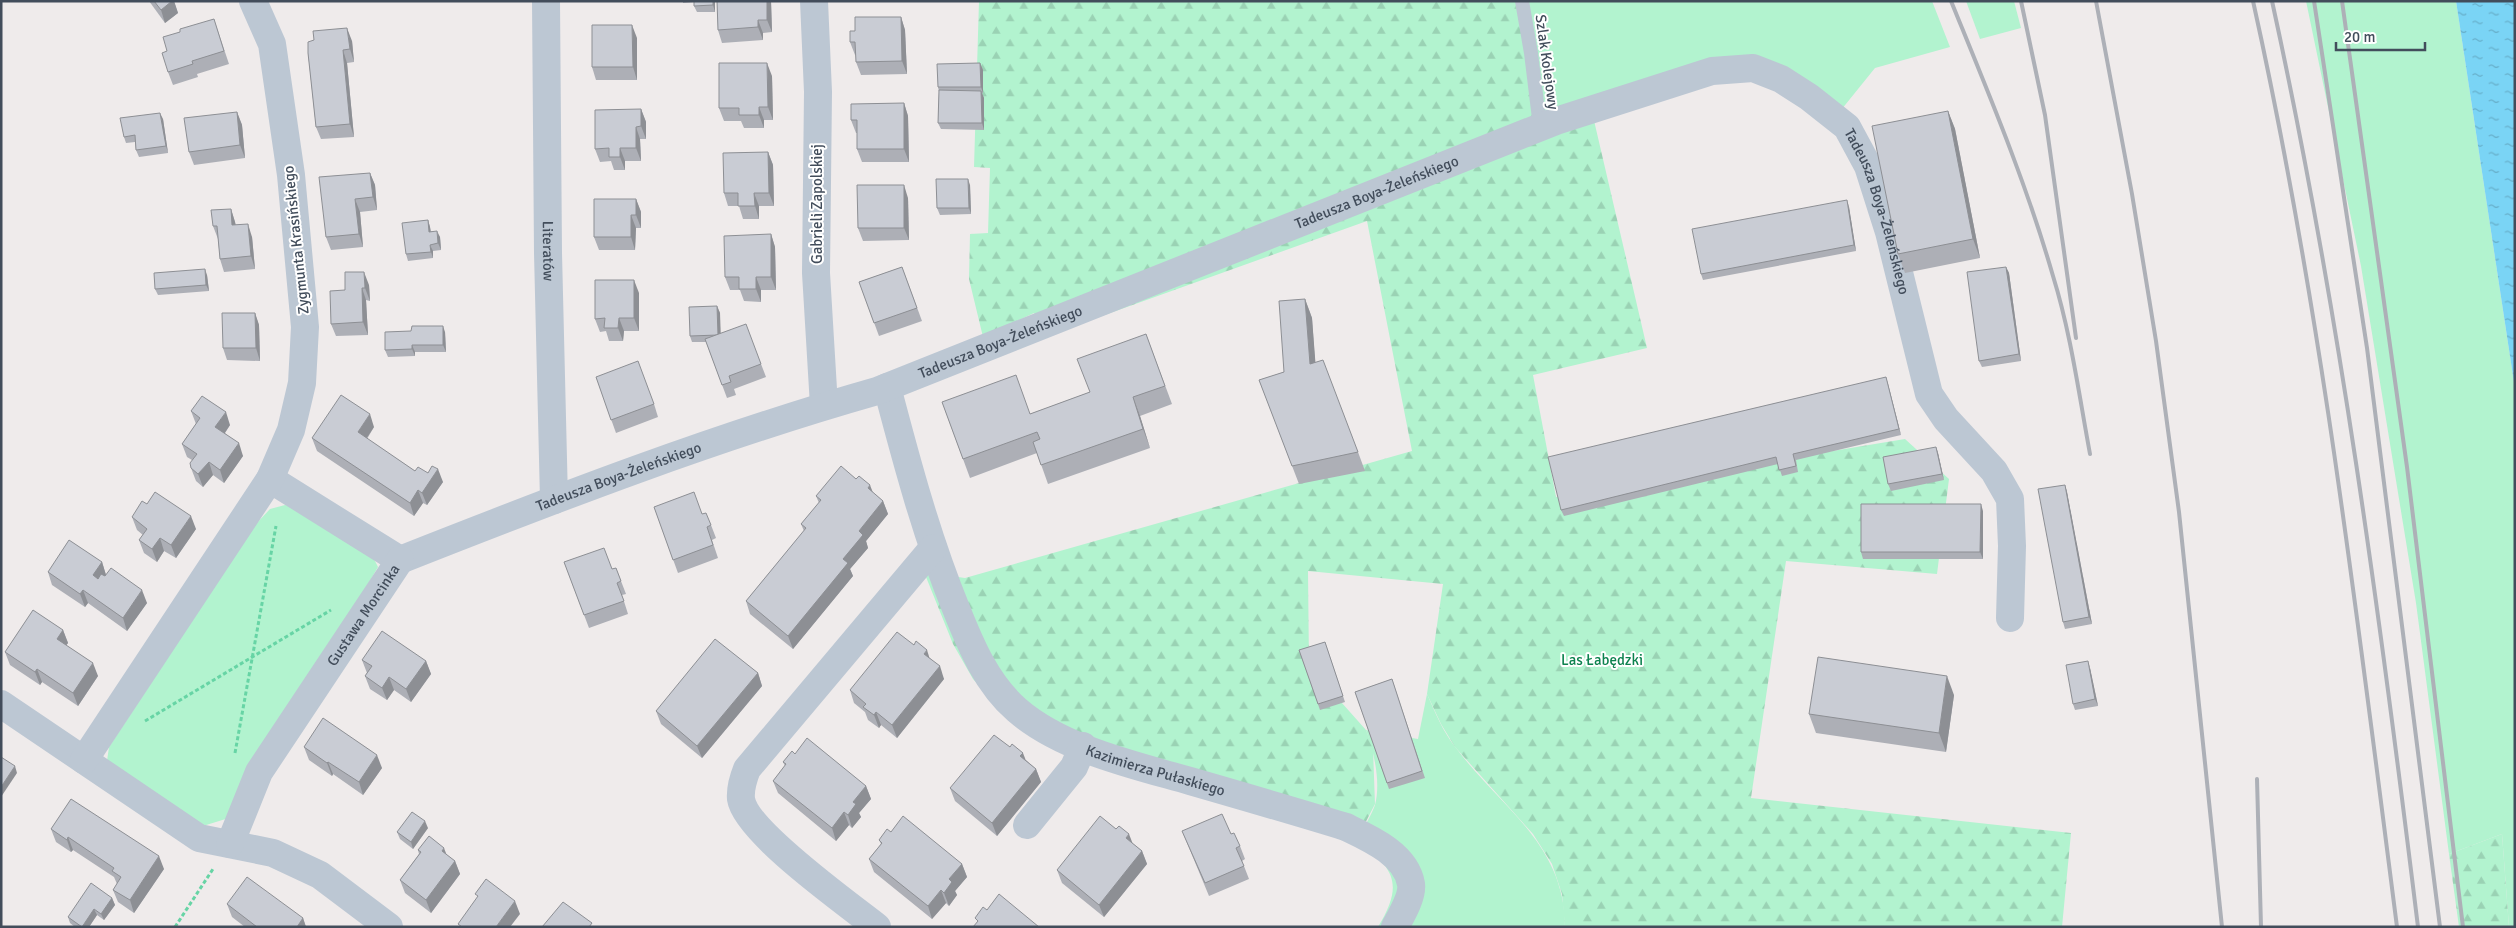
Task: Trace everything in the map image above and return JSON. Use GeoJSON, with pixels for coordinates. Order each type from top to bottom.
{"type":"FeatureCollection","features":[{"type":"Feature","properties":{"kind":"street","name":"Zygmunta Krasińskiego"},"geometry":{"type":"LineString","coordinates":[[252,1],[272,44],[290,175],[305,328],[302,384],[291,430],[270,478]]}},
{"type":"Feature","properties":{"kind":"street","name":"Literatów"},"geometry":{"type":"LineString","coordinates":[[546,1],[548,254],[554,500]]}},
{"type":"Feature","properties":{"kind":"street","name":"Gabrieli Zapolskiej"},"geometry":{"type":"LineString","coordinates":[[814,1],[818,92],[816,273],[824,406]]}},
{"type":"Feature","properties":{"kind":"street","name":"Tadeusza Boya-Żeleńskiego"},"geometry":{"type":"LineString","coordinates":[[400,560],[554,500],[824,406],[887,388],[1540,127],[1712,71],[1753,68],[1781,79],[1847,127],[1868,166],[1889,232],[1929,394],[1946,419],[1994,471],[2010,499],[2012,546],[2010,618]]}},
{"type":"Feature","properties":{"kind":"street","name":"Kazimierza Pułaskiego"},"geometry":{"type":"LineString","coordinates":[[887,388],[917,499],[933,548],[970,644],[990,679],[1017,710],[1056,737],[1138,766],[1346,827],[1374,840],[1392,854],[1406,870],[1411,885],[1407,900],[1395,927]]}},
{"type":"Feature","properties":{"kind":"street","name":"Gustawa Morcinka"},"geometry":{"type":"LineString","coordinates":[[230,844],[259,772],[400,560],[270,478]]}},
{"type":"Feature","properties":{"kind":"street"},"geometry":{"type":"LineString","coordinates":[[84,760],[270,478]]}},
{"type":"Feature","properties":{"kind":"street"},"geometry":{"type":"LineString","coordinates":[[877,927],[768,838],[750,818],[741,800],[741,784],[746,769],[933,548]]}},
{"type":"Feature","properties":{"kind":"street"},"geometry":{"type":"LineString","coordinates":[[1,704],[199,838],[273,853],[320,875],[389,927]]}},
{"type":"Feature","properties":{"kind":"street"},"geometry":{"type":"LineString","coordinates":[[1027,825],[1070,772],[1083,746]]}},
{"type":"Feature","properties":{"kind":"lane","name":"Szlak Kolejowy"},"geometry":{"type":"LineString","coordinates":[[1522,1],[1531,52],[1540,127]]}},
{"type":"Feature","properties":{"kind":"path"},"geometry":{"type":"LineString","coordinates":[[233,762],[278,508],[270,478]]}},
{"type":"Feature","properties":{"kind":"path"},"geometry":{"type":"LineString","coordinates":[[139,725],[253,655],[339,606]]}},
{"type":"Feature","properties":{"kind":"path"},"geometry":{"type":"LineString","coordinates":[[174,927],[230,844]]}},
{"type":"Feature","properties":{"kind":"green space","name":"Las Łabędzki"},"geometry":{"type":"Polygon","coordinates":[[[979,1],[1522,1],[1542,113],[1589,99],[1647,348],[1533,375],[1556,497],[1905,439],[1949,479],[1937,574],[1786,561],[1751,798],[2071,833],[2062,927],[1565,927],[1562,894],[1552,864],[1533,834],[1455,747],[1441,724],[1427,694],[1443,584],[1308,571],[1309,666],[1366,730],[1373,749],[1375,804],[1357,839],[1000,709],[973,679],[953,644],[924,572],[965,578],[1412,451],[1367,221],[1046,336],[1034,313],[983,337],[969,279],[970,234],[988,233],[990,168],[974,167],[979,1]]]}},
{"type":"Feature","properties":{"kind":"green space"},"geometry":{"type":"Polygon","coordinates":[[[1522,1],[1932,1],[1950,47],[1875,68],[1833,120],[1767,72],[1543,113],[1522,1]]]}},
{"type":"Feature","properties":{"kind":"green space"},"geometry":{"type":"Polygon","coordinates":[[[1966,1],[2014,1],[2021,28],[1980,39],[1966,1]]]}},
{"type":"Feature","properties":{"kind":"green space"},"geometry":{"type":"Polygon","coordinates":[[[2306,1],[2456,1],[2515,389],[2515,927],[2509,927],[2502,834],[2449,854],[2416,603],[2361,266],[2306,1]]]}},
{"type":"Feature","properties":{"kind":"green space"},"geometry":{"type":"Polygon","coordinates":[[[285,505],[299,507],[370,551],[378,567],[232,817],[203,826],[107,761],[109,747],[254,526],[270,509],[285,505]]]}},
{"type":"Feature","properties":{"kind":"green space"},"geometry":{"type":"Polygon","coordinates":[[[1427,694],[1451,742],[1510,809],[1542,849],[1554,872],[1562,898],[1565,927],[1378,927],[1391,899],[1393,888],[1392,878],[1387,869],[1370,850],[1357,840],[1375,805],[1377,796],[1376,767],[1366,730],[1418,739],[1427,694]]]}},
{"type":"Feature","properties":{"kind":"green space"},"geometry":{"type":"Polygon","coordinates":[[[2502,834],[2509,927],[2459,927],[2449,854],[2502,834]]]}},
{"type":"Feature","properties":{"kind":"water"},"geometry":{"type":"Polygon","coordinates":[[[2456,1],[2515,1],[2515,389],[2456,1]]]}},
{"type":"Feature","properties":{"kind":"building"},"geometry":{"type":"Polygon","coordinates":[[[154,1],[172,1],[161,10],[154,1]]]}},
{"type":"Feature","properties":{"kind":"building"},"geometry":{"type":"Polygon","coordinates":[[[694,1],[713,1],[713,5],[694,6],[694,1]]]}},
{"type":"Feature","properties":{"kind":"building"},"geometry":{"type":"Polygon","coordinates":[[[717,1],[767,1],[767,20],[758,20],[758,27],[718,30],[717,1]]]}},
{"type":"Feature","properties":{"kind":"building"},"geometry":{"type":"Polygon","coordinates":[[[855,17],[901,17],[902,61],[856,62],[855,42],[850,42],[850,31],[855,31],[855,17]]]}},
{"type":"Feature","properties":{"kind":"building"},"geometry":{"type":"Polygon","coordinates":[[[214,19],[224,51],[192,61],[193,64],[168,72],[162,53],[167,51],[163,37],[180,32],[180,29],[214,19]]]}},
{"type":"Feature","properties":{"kind":"building"},"geometry":{"type":"Polygon","coordinates":[[[592,25],[632,25],[633,67],[592,67],[592,25]]]}},
{"type":"Feature","properties":{"kind":"building"},"geometry":{"type":"Polygon","coordinates":[[[347,28],[350,49],[343,50],[350,124],[316,127],[308,42],[314,40],[313,31],[347,28]]]}},
{"type":"Feature","properties":{"kind":"building"},"geometry":{"type":"Polygon","coordinates":[[[719,63],[767,63],[768,107],[759,107],[759,115],[739,115],[739,108],[719,108],[719,63]]]}},
{"type":"Feature","properties":{"kind":"building"},"geometry":{"type":"Polygon","coordinates":[[[980,63],[981,87],[938,87],[937,64],[980,63]]]}},
{"type":"Feature","properties":{"kind":"building"},"geometry":{"type":"Polygon","coordinates":[[[939,90],[981,91],[982,123],[938,123],[939,90]]]}},
{"type":"Feature","properties":{"kind":"building"},"geometry":{"type":"Polygon","coordinates":[[[904,103],[904,149],[857,149],[857,120],[851,120],[851,104],[904,103]]]}},
{"type":"Feature","properties":{"kind":"building"},"geometry":{"type":"Polygon","coordinates":[[[641,109],[641,126],[636,127],[636,148],[620,148],[620,157],[609,157],[609,148],[595,149],[595,110],[641,109]]]}},
{"type":"Feature","properties":{"kind":"building"},"geometry":{"type":"Polygon","coordinates":[[[1948,111],[1973,239],[1898,254],[1872,126],[1948,111]]]}},
{"type":"Feature","properties":{"kind":"building"},"geometry":{"type":"Polygon","coordinates":[[[237,112],[240,145],[189,152],[184,118],[237,112]]]}},
{"type":"Feature","properties":{"kind":"building"},"geometry":{"type":"Polygon","coordinates":[[[160,113],[166,146],[136,150],[135,135],[124,137],[120,118],[160,113]]]}},
{"type":"Feature","properties":{"kind":"building"},"geometry":{"type":"Polygon","coordinates":[[[768,152],[769,193],[754,193],[755,206],[738,206],[738,193],[724,193],[723,153],[768,152]]]}},
{"type":"Feature","properties":{"kind":"building"},"geometry":{"type":"Polygon","coordinates":[[[370,173],[373,197],[355,199],[359,234],[326,237],[319,177],[370,173]]]}},
{"type":"Feature","properties":{"kind":"building"},"geometry":{"type":"Polygon","coordinates":[[[936,179],[968,179],[969,208],[937,208],[936,179]]]}},
{"type":"Feature","properties":{"kind":"building"},"geometry":{"type":"Polygon","coordinates":[[[857,185],[904,185],[904,228],[858,228],[857,185]]]}},
{"type":"Feature","properties":{"kind":"building"},"geometry":{"type":"Polygon","coordinates":[[[594,199],[636,199],[636,215],[631,215],[631,237],[594,237],[594,199]]]}},
{"type":"Feature","properties":{"kind":"building"},"geometry":{"type":"Polygon","coordinates":[[[1847,200],[1854,245],[1701,274],[1692,229],[1847,200]]]}},
{"type":"Feature","properties":{"kind":"building"},"geometry":{"type":"Polygon","coordinates":[[[231,209],[232,225],[248,224],[251,256],[220,259],[217,226],[213,226],[211,210],[231,209]]]}},
{"type":"Feature","properties":{"kind":"building"},"geometry":{"type":"Polygon","coordinates":[[[428,220],[429,232],[437,231],[438,243],[430,245],[431,252],[406,254],[402,223],[428,220]]]}},
{"type":"Feature","properties":{"kind":"building"},"geometry":{"type":"Polygon","coordinates":[[[771,234],[771,277],[756,277],[756,289],[739,289],[739,277],[725,277],[724,236],[771,234]]]}},
{"type":"Feature","properties":{"kind":"building"},"geometry":{"type":"Polygon","coordinates":[[[902,267],[917,308],[874,323],[859,282],[902,267]]]}},
{"type":"Feature","properties":{"kind":"building"},"geometry":{"type":"Polygon","coordinates":[[[2006,267],[2019,354],[1979,361],[1967,272],[2006,267]]]}},
{"type":"Feature","properties":{"kind":"building"},"geometry":{"type":"Polygon","coordinates":[[[205,269],[206,285],[155,289],[154,273],[205,269]]]}},
{"type":"Feature","properties":{"kind":"building"},"geometry":{"type":"Polygon","coordinates":[[[345,272],[364,272],[365,288],[362,288],[363,322],[331,324],[330,291],[345,290],[345,272]]]}},
{"type":"Feature","properties":{"kind":"building"},"geometry":{"type":"Polygon","coordinates":[[[595,280],[634,280],[634,318],[619,318],[618,328],[604,328],[605,318],[595,319],[595,280]]]}},
{"type":"Feature","properties":{"kind":"building"},"geometry":{"type":"Polygon","coordinates":[[[1305,299],[1310,364],[1323,360],[1358,452],[1292,466],[1259,380],[1284,372],[1279,301],[1305,299]]]}},
{"type":"Feature","properties":{"kind":"building"},"geometry":{"type":"Polygon","coordinates":[[[717,306],[718,335],[690,336],[689,307],[717,306]]]}},
{"type":"Feature","properties":{"kind":"building"},"geometry":{"type":"Polygon","coordinates":[[[222,313],[255,313],[256,348],[223,348],[222,313]]]}},
{"type":"Feature","properties":{"kind":"building"},"geometry":{"type":"Polygon","coordinates":[[[746,324],[761,364],[729,376],[731,382],[722,385],[705,339],[746,324]]]}},
{"type":"Feature","properties":{"kind":"building"},"geometry":{"type":"Polygon","coordinates":[[[412,326],[443,326],[443,345],[412,345],[412,349],[385,350],[385,332],[411,331],[412,326]]]}},
{"type":"Feature","properties":{"kind":"building"},"geometry":{"type":"Polygon","coordinates":[[[1146,334],[1165,386],[1133,397],[1143,429],[1041,465],[1033,442],[1040,439],[1037,432],[963,459],[942,402],[1016,375],[1030,414],[1090,392],[1077,359],[1146,334]]]}},
{"type":"Feature","properties":{"kind":"building"},"geometry":{"type":"Polygon","coordinates":[[[638,361],[654,404],[611,420],[596,377],[638,361]]]}},
{"type":"Feature","properties":{"kind":"building"},"geometry":{"type":"Polygon","coordinates":[[[1886,377],[1899,429],[1793,454],[1796,466],[1779,470],[1776,457],[1561,510],[1548,457],[1886,377]]]}},
{"type":"Feature","properties":{"kind":"building"},"geometry":{"type":"Polygon","coordinates":[[[341,395],[370,414],[358,432],[415,471],[418,467],[428,473],[432,466],[438,469],[422,493],[418,490],[410,503],[312,438],[341,395]]]}},
{"type":"Feature","properties":{"kind":"building"},"geometry":{"type":"Polygon","coordinates":[[[202,396],[226,412],[215,427],[239,443],[220,470],[209,462],[198,474],[191,468],[190,463],[197,454],[182,444],[200,418],[191,411],[202,396]]]}},
{"type":"Feature","properties":{"kind":"building"},"geometry":{"type":"Polygon","coordinates":[[[1936,447],[1942,474],[1888,484],[1883,457],[1936,447]]]}},
{"type":"Feature","properties":{"kind":"building"},"geometry":{"type":"Polygon","coordinates":[[[841,466],[856,479],[859,476],[870,485],[868,488],[883,501],[859,531],[863,535],[843,559],[848,563],[788,636],[746,601],[806,528],[801,524],[821,500],[816,496],[841,466]]]}},
{"type":"Feature","properties":{"kind":"building"},"geometry":{"type":"Polygon","coordinates":[[[2065,485],[2089,617],[2063,622],[2038,489],[2065,485]]]}},
{"type":"Feature","properties":{"kind":"building"},"geometry":{"type":"Polygon","coordinates":[[[155,492],[191,516],[171,545],[160,538],[152,549],[139,540],[147,529],[132,517],[142,501],[147,504],[155,492]]]}},
{"type":"Feature","properties":{"kind":"building"},"geometry":{"type":"Polygon","coordinates":[[[694,492],[702,514],[706,513],[711,525],[707,527],[713,545],[673,560],[654,507],[694,492]]]}},
{"type":"Feature","properties":{"kind":"building"},"geometry":{"type":"Polygon","coordinates":[[[1861,504],[1981,504],[1980,552],[1861,552],[1861,504]]]}},
{"type":"Feature","properties":{"kind":"building"},"geometry":{"type":"Polygon","coordinates":[[[69,540],[102,562],[93,575],[98,579],[101,574],[105,576],[111,568],[142,590],[123,618],[83,590],[80,594],[48,572],[69,540]]]}},
{"type":"Feature","properties":{"kind":"building"},"geometry":{"type":"Polygon","coordinates":[[[604,548],[612,569],[616,568],[621,581],[617,583],[624,601],[584,615],[564,562],[604,548]]]}},
{"type":"Feature","properties":{"kind":"building"},"geometry":{"type":"Polygon","coordinates":[[[33,610],[63,630],[57,639],[93,663],[73,693],[37,669],[35,672],[5,652],[33,610]]]}},
{"type":"Feature","properties":{"kind":"building"},"geometry":{"type":"Polygon","coordinates":[[[382,631],[426,661],[406,689],[389,677],[382,688],[365,676],[372,666],[362,660],[382,631]]]}},
{"type":"Feature","properties":{"kind":"building"},"geometry":{"type":"Polygon","coordinates":[[[897,632],[914,645],[916,641],[927,650],[924,654],[940,666],[892,725],[876,712],[874,715],[863,707],[866,704],[850,690],[897,632]]]}},
{"type":"Feature","properties":{"kind":"building"},"geometry":{"type":"Polygon","coordinates":[[[715,639],[758,673],[697,746],[656,711],[715,639]]]}},
{"type":"Feature","properties":{"kind":"building"},"geometry":{"type":"Polygon","coordinates":[[[1325,642],[1343,696],[1318,704],[1299,650],[1325,642]]]}},
{"type":"Feature","properties":{"kind":"building"},"geometry":{"type":"Polygon","coordinates":[[[1818,657],[1947,676],[1939,733],[1809,714],[1818,657]]]}},
{"type":"Feature","properties":{"kind":"building"},"geometry":{"type":"Polygon","coordinates":[[[2088,661],[2095,699],[2073,704],[2066,665],[2088,661]]]}},
{"type":"Feature","properties":{"kind":"building"},"geometry":{"type":"Polygon","coordinates":[[[1392,679],[1422,771],[1387,783],[1355,692],[1392,679]]]}},
{"type":"Feature","properties":{"kind":"building"},"geometry":{"type":"Polygon","coordinates":[[[323,718],[377,755],[359,782],[304,747],[323,718]]]}},
{"type":"Feature","properties":{"kind":"building"},"geometry":{"type":"Polygon","coordinates":[[[994,735],[1010,747],[1012,744],[1023,753],[1020,756],[1036,769],[992,823],[950,788],[994,735]]]}},
{"type":"Feature","properties":{"kind":"building"},"geometry":{"type":"Polygon","coordinates":[[[807,738],[866,786],[853,802],[856,804],[848,815],[844,812],[832,828],[773,781],[786,764],[783,762],[792,751],[795,754],[807,738]]]}},
{"type":"Feature","properties":{"kind":"building"},"geometry":{"type":"Polygon","coordinates":[[[1,757],[15,766],[1,787],[1,757]]]}},
{"type":"Feature","properties":{"kind":"building"},"geometry":{"type":"Polygon","coordinates":[[[71,799],[159,856],[130,900],[113,890],[121,877],[112,871],[114,868],[68,837],[67,840],[51,829],[71,799]]]}},
{"type":"Feature","properties":{"kind":"building"},"geometry":{"type":"Polygon","coordinates":[[[412,812],[425,821],[411,842],[397,832],[412,812]]]}},
{"type":"Feature","properties":{"kind":"building"},"geometry":{"type":"Polygon","coordinates":[[[1222,814],[1231,834],[1234,833],[1240,846],[1236,848],[1244,866],[1205,883],[1182,831],[1222,814]]]}},
{"type":"Feature","properties":{"kind":"building"},"geometry":{"type":"Polygon","coordinates":[[[903,816],[962,864],[949,879],[952,882],[944,893],[941,890],[928,906],[869,859],[882,843],[879,840],[887,829],[891,832],[903,816]]]}},
{"type":"Feature","properties":{"kind":"building"},"geometry":{"type":"Polygon","coordinates":[[[1100,816],[1116,829],[1119,826],[1129,834],[1126,838],[1142,851],[1099,905],[1057,870],[1100,816]]]}},
{"type":"Feature","properties":{"kind":"building"},"geometry":{"type":"Polygon","coordinates":[[[429,836],[444,848],[442,851],[455,861],[426,900],[400,880],[421,852],[418,850],[429,836]]]}},
{"type":"Feature","properties":{"kind":"building"},"geometry":{"type":"Polygon","coordinates":[[[247,877],[303,918],[297,927],[257,927],[227,904],[247,877]]]}},
{"type":"Feature","properties":{"kind":"building"},"geometry":{"type":"Polygon","coordinates":[[[486,879],[515,901],[496,927],[462,927],[458,924],[478,896],[475,894],[486,879]]]}},
{"type":"Feature","properties":{"kind":"building"},"geometry":{"type":"Polygon","coordinates":[[[91,883],[112,898],[101,914],[94,909],[82,927],[68,917],[91,883]]]}},
{"type":"Feature","properties":{"kind":"building"},"geometry":{"type":"Polygon","coordinates":[[[999,894],[1039,927],[973,927],[978,921],[975,918],[983,907],[987,910],[999,894]]]}},
{"type":"Feature","properties":{"kind":"building"},"geometry":{"type":"Polygon","coordinates":[[[563,902],[592,923],[589,927],[542,927],[563,902]]]}},
{"type":"Feature","properties":{"kind":"railway"},"geometry":{"type":"LineString","coordinates":[[1951,1],[2006,137],[2042,241],[2065,320],[2090,454]]}},
{"type":"Feature","properties":{"kind":"railway"},"geometry":{"type":"LineString","coordinates":[[2021,1],[2045,115],[2076,338]]}},
{"type":"Feature","properties":{"kind":"railway"},"geometry":{"type":"LineString","coordinates":[[2096,1],[2132,194],[2156,341],[2179,512],[2222,927]]}},
{"type":"Feature","properties":{"kind":"railway"},"geometry":{"type":"LineString","coordinates":[[2253,1],[2299,231],[2336,462],[2397,927]]}},
{"type":"Feature","properties":{"kind":"railway"},"geometry":{"type":"LineString","coordinates":[[2272,1],[2296,116],[2338,346],[2389,694],[2418,927]]}},
{"type":"Feature","properties":{"kind":"railway"},"geometry":{"type":"LineString","coordinates":[[2314,1],[2367,348],[2440,927]]}},
{"type":"Feature","properties":{"kind":"railway"},"geometry":{"type":"LineString","coordinates":[[2342,1],[2407,467],[2463,927]]}},
{"type":"Feature","properties":{"kind":"railway"},"geometry":{"type":"LineString","coordinates":[[2257,779],[2261,927]]}}]}
